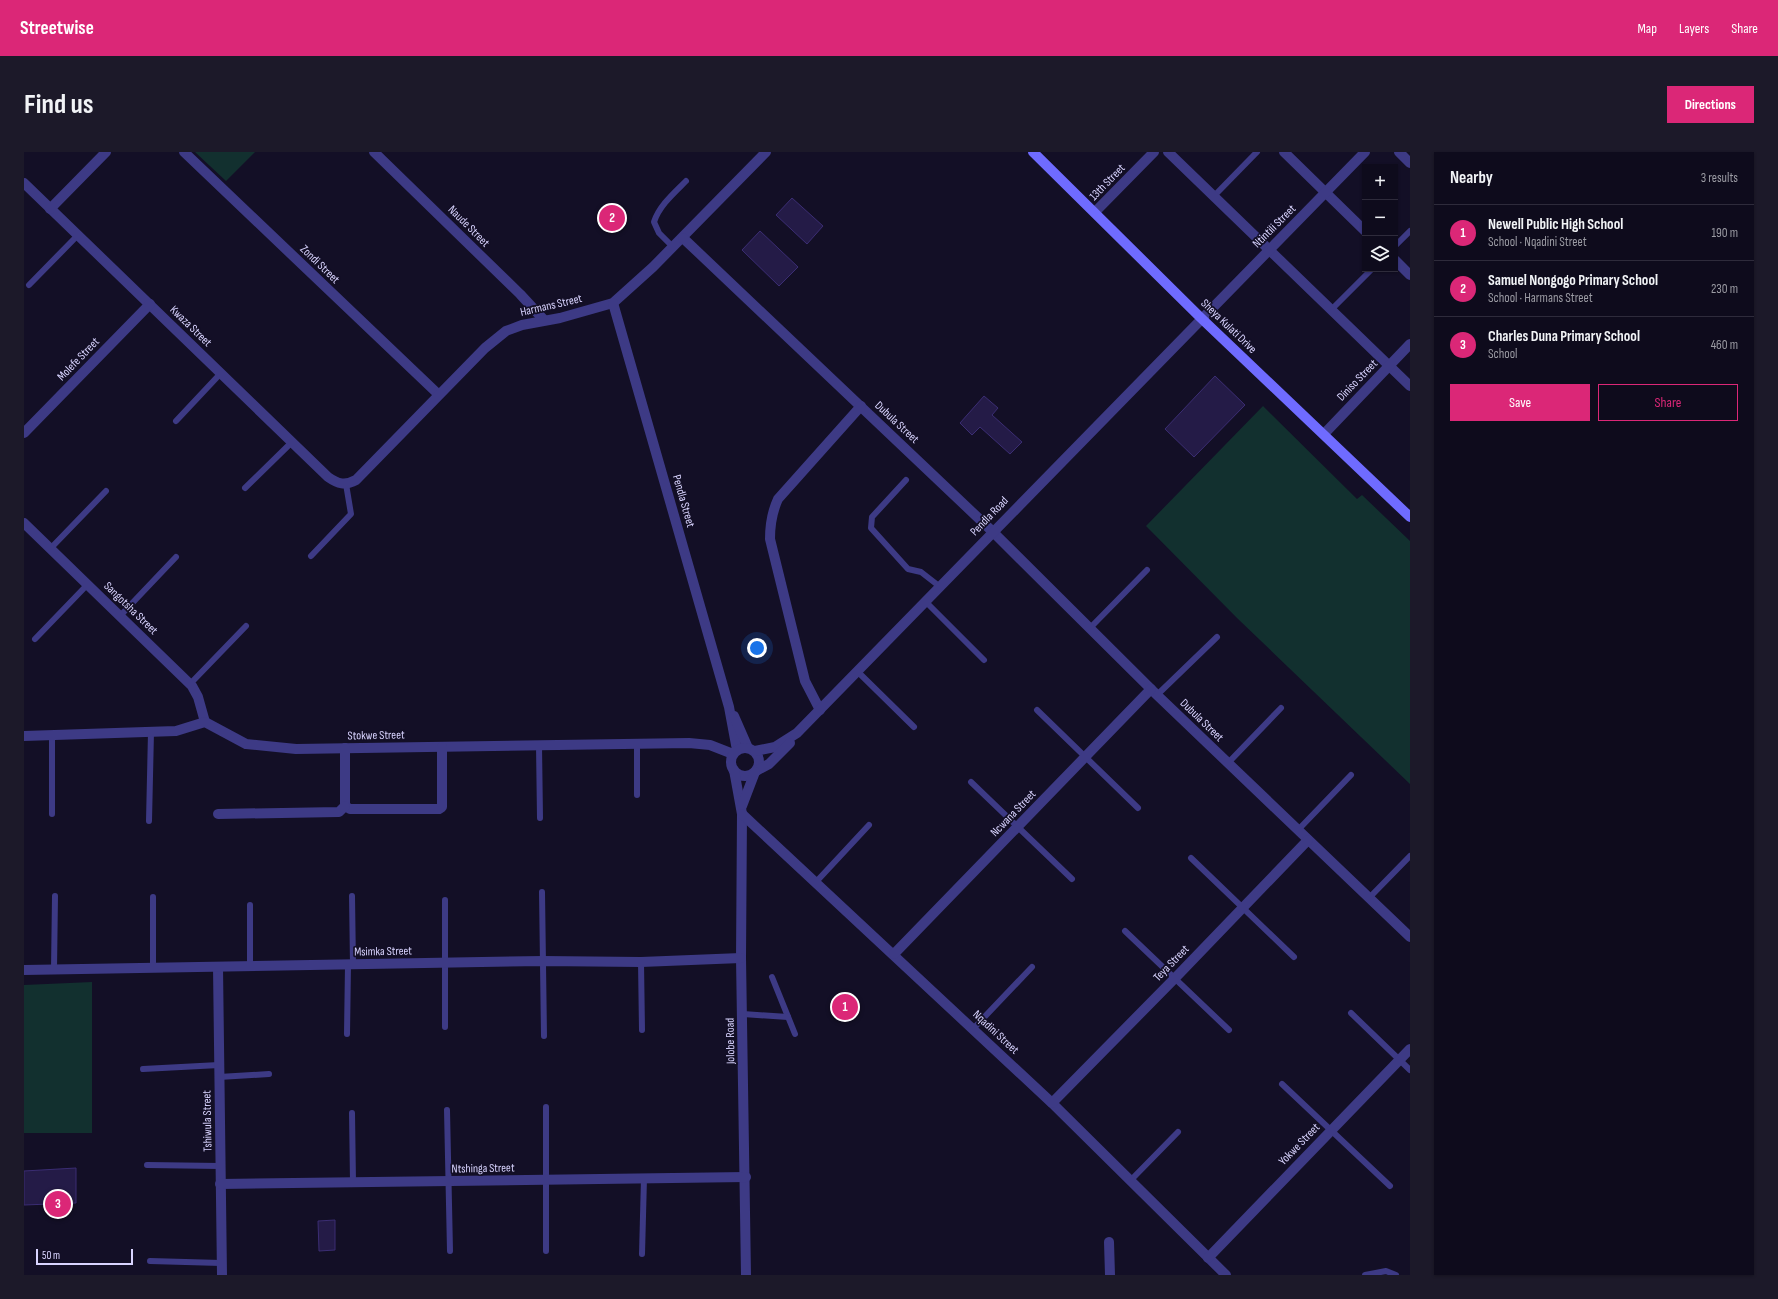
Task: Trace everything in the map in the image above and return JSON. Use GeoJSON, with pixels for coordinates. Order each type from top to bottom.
{"type":"FeatureCollection","features":[{"type":"Feature","properties":{"kind":"street"},"geometry":{"type":"LineString","coordinates":[[50,208],[106,152]]}},
{"type":"Feature","properties":{"kind":"street","name":"Zondi Street"},"geometry":{"type":"LineString","coordinates":[[184,152],[438,394]]}},
{"type":"Feature","properties":{"kind":"street","name":"Naude Street"},"geometry":{"type":"LineString","coordinates":[[374,152],[520,294],[544,320]]}},
{"type":"Feature","properties":{"kind":"street","name":"Harmans Street"},"geometry":{"type":"LineString","coordinates":[[344,484],[356,480],[438,394],[485,348],[506,331],[522,325],[575,314],[612,303],[633,287],[683,238],[766,152]]}},
{"type":"Feature","properties":{"kind":"street","name":"Sheya Kulati Drive"},"geometry":{"type":"LineString","coordinates":[[1033,152],[1201,318],[1410,517]]}},
{"type":"Feature","properties":{"kind":"street","name":"13th Street"},"geometry":{"type":"LineString","coordinates":[[1095,212],[1154,152]]}},
{"type":"Feature","properties":{"kind":"street"},"geometry":{"type":"LineString","coordinates":[[1168,152],[1410,386]]}},
{"type":"Feature","properties":{"kind":"street"},"geometry":{"type":"LineString","coordinates":[[1284,152],[1362,228]]}},
{"type":"Feature","properties":{"kind":"street","name":"Ntintili Street"},"geometry":{"type":"LineString","coordinates":[[1201,318],[1365,152]]}},
{"type":"Feature","properties":{"kind":"street"},"geometry":{"type":"LineString","coordinates":[[1400,152],[1410,163]]}},
{"type":"Feature","properties":{"kind":"street","name":"Kwaza Street"},"geometry":{"type":"LineString","coordinates":[[24,183],[328,477],[344,484]]}},
{"type":"Feature","properties":{"kind":"street","name":"Dubula Street"},"geometry":{"type":"LineString","coordinates":[[683,238],[992,531],[1154,692],[1410,937]]}},
{"type":"Feature","properties":{"kind":"street"},"geometry":{"type":"LineString","coordinates":[[1398,263],[1410,275]]}},
{"type":"Feature","properties":{"kind":"street","name":"Pendla Street"},"geometry":{"type":"LineString","coordinates":[[612,303],[729,707],[743,750]]}},
{"type":"Feature","properties":{"kind":"street","name":"Molefe Street"},"geometry":{"type":"LineString","coordinates":[[24,433],[150,304]]}},
{"type":"Feature","properties":{"kind":"street","name":"Pendla Road"},"geometry":{"type":"LineString","coordinates":[[755,772],[769,764],[797,733],[992,531],[1201,318]]}},
{"type":"Feature","properties":{"kind":"street","name":"Diniso Street"},"geometry":{"type":"LineString","coordinates":[[1324,434],[1410,344]]}},
{"type":"Feature","properties":{"kind":"street"},"geometry":{"type":"LineString","coordinates":[[820,710],[805,681],[770,540],[772,517],[778,499],[786,488],[861,406]]}},
{"type":"Feature","properties":{"kind":"street","name":"Sangotsha Street"},"geometry":{"type":"LineString","coordinates":[[24,524],[88,584],[190,684],[198,697],[205,722]]}},
{"type":"Feature","properties":{"kind":"street","name":"Ncwana Street"},"geometry":{"type":"LineString","coordinates":[[894,954],[1086,757],[1154,692]]}},
{"type":"Feature","properties":{"kind":"street"},"geometry":{"type":"LineString","coordinates":[[24,736],[176,731],[205,722]]}},
{"type":"Feature","properties":{"kind":"street","name":"Stokwe Street"},"geometry":{"type":"LineString","coordinates":[[205,722],[246,744],[296,749],[689,743],[743,750]]}},
{"type":"Feature","properties":{"kind":"street","name":"Pendla Road"},"geometry":{"type":"LineString","coordinates":[[743,750],[775,747],[797,733]]}},
{"type":"Feature","properties":{"kind":"street"},"geometry":{"type":"LineString","coordinates":[[345,806],[356,809],[439,809],[442,807],[443,795],[442,747]]}},
{"type":"Feature","properties":{"kind":"street"},"geometry":{"type":"LineString","coordinates":[[218,814],[339,812],[345,806],[345,748]]}},
{"type":"Feature","properties":{"kind":"street"},"geometry":{"type":"LineString","coordinates":[[743,750],[758,754],[760,763],[755,772],[744,776],[734,770],[731,765],[743,750]]}},
{"type":"Feature","properties":{"kind":"street","name":"Jolobe Road"},"geometry":{"type":"LineString","coordinates":[[734,770],[742,810],[741,958],[746,1177],[746,1275]]}},
{"type":"Feature","properties":{"kind":"street","name":"Jolobe Road"},"geometry":{"type":"LineString","coordinates":[[742,810],[755,772]]}},
{"type":"Feature","properties":{"kind":"street","name":"Nqadini Street"},"geometry":{"type":"LineString","coordinates":[[742,810],[816,882],[1052,1103],[1226,1275]]}},
{"type":"Feature","properties":{"kind":"street","name":"Teya Street"},"geometry":{"type":"LineString","coordinates":[[1052,1103],[1308,840]]}},
{"type":"Feature","properties":{"kind":"street","name":"Msimka Street"},"geometry":{"type":"LineString","coordinates":[[24,970],[543,961],[641,962],[741,958]]}},
{"type":"Feature","properties":{"kind":"street","name":"Tshiwula Street"},"geometry":{"type":"LineString","coordinates":[[218,967],[222,1275]]}},
{"type":"Feature","properties":{"kind":"street","name":"Yokwe Street"},"geometry":{"type":"LineString","coordinates":[[1208,1258],[1331,1129],[1410,1049]]}},
{"type":"Feature","properties":{"kind":"street","name":"Ntshinga Street"},"geometry":{"type":"LineString","coordinates":[[220,1184],[746,1177]]}},
{"type":"Feature","properties":{"kind":"street"},"geometry":{"type":"LineString","coordinates":[[1109,1242],[1110,1275]]}},
{"type":"Feature","properties":{"kind":"lane"},"geometry":{"type":"LineString","coordinates":[[1214,196],[1257,152]]}},
{"type":"Feature","properties":{"kind":"lane"},"geometry":{"type":"LineString","coordinates":[[673,247],[659,232],[654,222],[656,215],[664,204],[686,181]]}},
{"type":"Feature","properties":{"kind":"lane"},"geometry":{"type":"LineString","coordinates":[[1398,243],[1410,231]]}},
{"type":"Feature","properties":{"kind":"lane"},"geometry":{"type":"LineString","coordinates":[[29,285],[78,235]]}},
{"type":"Feature","properties":{"kind":"lane"},"geometry":{"type":"LineString","coordinates":[[1331,310],[1369,272]]}},
{"type":"Feature","properties":{"kind":"lane"},"geometry":{"type":"LineString","coordinates":[[176,421],[222,374]]}},
{"type":"Feature","properties":{"kind":"lane"},"geometry":{"type":"LineString","coordinates":[[245,488],[292,442]]}},
{"type":"Feature","properties":{"kind":"lane"},"geometry":{"type":"LineString","coordinates":[[906,480],[872,517],[871,528],[908,569],[920,572],[939,586]]}},
{"type":"Feature","properties":{"kind":"lane"},"geometry":{"type":"LineString","coordinates":[[311,556],[350,516],[344,484]]}},
{"type":"Feature","properties":{"kind":"lane"},"geometry":{"type":"LineString","coordinates":[[50,548],[106,491]]}},
{"type":"Feature","properties":{"kind":"lane"},"geometry":{"type":"LineString","coordinates":[[120,616],[176,557]]}},
{"type":"Feature","properties":{"kind":"lane"},"geometry":{"type":"LineString","coordinates":[[1090,628],[1147,570]]}},
{"type":"Feature","properties":{"kind":"lane"},"geometry":{"type":"LineString","coordinates":[[35,639],[88,584]]}},
{"type":"Feature","properties":{"kind":"lane"},"geometry":{"type":"LineString","coordinates":[[925,601],[984,660]]}},
{"type":"Feature","properties":{"kind":"lane"},"geometry":{"type":"LineString","coordinates":[[190,684],[246,626]]}},
{"type":"Feature","properties":{"kind":"lane"},"geometry":{"type":"LineString","coordinates":[[1154,692],[1216,637]]}},
{"type":"Feature","properties":{"kind":"lane"},"geometry":{"type":"LineString","coordinates":[[857,671],[914,727]]}},
{"type":"Feature","properties":{"kind":"lane"},"geometry":{"type":"LineString","coordinates":[[1228,763],[1280,708]]}},
{"type":"Feature","properties":{"kind":"lane"},"geometry":{"type":"LineString","coordinates":[[1037,710],[1138,808]]}},
{"type":"Feature","properties":{"kind":"lane"},"geometry":{"type":"LineString","coordinates":[[149,821],[151,732]]}},
{"type":"Feature","properties":{"kind":"lane"},"geometry":{"type":"LineString","coordinates":[[52,736],[52,814]]}},
{"type":"Feature","properties":{"kind":"lane"},"geometry":{"type":"LineString","coordinates":[[637,743],[638,795]]}},
{"type":"Feature","properties":{"kind":"lane"},"geometry":{"type":"LineString","coordinates":[[539,745],[540,818]]}},
{"type":"Feature","properties":{"kind":"lane"},"geometry":{"type":"LineString","coordinates":[[1298,830],[1351,775]]}},
{"type":"Feature","properties":{"kind":"lane"},"geometry":{"type":"LineString","coordinates":[[971,782],[1072,879]]}},
{"type":"Feature","properties":{"kind":"lane"},"geometry":{"type":"LineString","coordinates":[[816,882],[869,825]]}},
{"type":"Feature","properties":{"kind":"lane"},"geometry":{"type":"LineString","coordinates":[[1369,898],[1410,856]]}},
{"type":"Feature","properties":{"kind":"lane"},"geometry":{"type":"LineString","coordinates":[[1191,858],[1294,957]]}},
{"type":"Feature","properties":{"kind":"lane"},"geometry":{"type":"LineString","coordinates":[[542,892],[544,1036]]}},
{"type":"Feature","properties":{"kind":"lane"},"geometry":{"type":"LineString","coordinates":[[54,969],[55,896]]}},
{"type":"Feature","properties":{"kind":"lane"},"geometry":{"type":"LineString","coordinates":[[347,1034],[352,896]]}},
{"type":"Feature","properties":{"kind":"lane"},"geometry":{"type":"LineString","coordinates":[[153,897],[153,968]]}},
{"type":"Feature","properties":{"kind":"lane"},"geometry":{"type":"LineString","coordinates":[[445,900],[445,1027]]}},
{"type":"Feature","properties":{"kind":"lane"},"geometry":{"type":"LineString","coordinates":[[250,905],[250,967]]}},
{"type":"Feature","properties":{"kind":"lane"},"geometry":{"type":"LineString","coordinates":[[1125,931],[1174,979],[1230,1030]]}},
{"type":"Feature","properties":{"kind":"lane"},"geometry":{"type":"LineString","coordinates":[[641,962],[642,1030]]}},
{"type":"Feature","properties":{"kind":"lane"},"geometry":{"type":"LineString","coordinates":[[973,1029],[1032,967]]}},
{"type":"Feature","properties":{"kind":"lane"},"geometry":{"type":"LineString","coordinates":[[772,977],[795,1034]]}},
{"type":"Feature","properties":{"kind":"lane"},"geometry":{"type":"LineString","coordinates":[[1351,1013],[1410,1070]]}},
{"type":"Feature","properties":{"kind":"lane"},"geometry":{"type":"LineString","coordinates":[[743,1014],[788,1017]]}},
{"type":"Feature","properties":{"kind":"lane"},"geometry":{"type":"LineString","coordinates":[[143,1069],[219,1066]]}},
{"type":"Feature","properties":{"kind":"lane"},"geometry":{"type":"LineString","coordinates":[[219,1077],[269,1074]]}},
{"type":"Feature","properties":{"kind":"lane"},"geometry":{"type":"LineString","coordinates":[[1282,1084],[1390,1186]]}},
{"type":"Feature","properties":{"kind":"lane"},"geometry":{"type":"LineString","coordinates":[[546,1107],[546,1251]]}},
{"type":"Feature","properties":{"kind":"lane"},"geometry":{"type":"LineString","coordinates":[[447,1110],[447,1181],[450,1251]]}},
{"type":"Feature","properties":{"kind":"lane"},"geometry":{"type":"LineString","coordinates":[[352,1113],[352,1182]]}},
{"type":"Feature","properties":{"kind":"lane"},"geometry":{"type":"LineString","coordinates":[[1130,1181],[1178,1132]]}},
{"type":"Feature","properties":{"kind":"lane"},"geometry":{"type":"LineString","coordinates":[[148,1165],[220,1166]]}},
{"type":"Feature","properties":{"kind":"lane"},"geometry":{"type":"LineString","coordinates":[[642,1254],[644,1178]]}},
{"type":"Feature","properties":{"kind":"lane"},"geometry":{"type":"LineString","coordinates":[[150,1261],[221,1263]]}},
{"type":"Feature","properties":{"kind":"lane"},"geometry":{"type":"LineString","coordinates":[[1365,1275],[1386,1271],[1396,1275]]}},
{"type":"Feature","properties":{"kind":"green space"},"geometry":{"type":"Polygon","coordinates":[[[195,152],[255,152],[226,181],[195,152]]]}},
{"type":"Feature","properties":{"kind":"green space"},"geometry":{"type":"Polygon","coordinates":[[[1263,406],[1357,499],[1362,495],[1410,541],[1410,784],[1237,618],[1146,526],[1263,406]]]}},
{"type":"Feature","properties":{"kind":"green space"},"geometry":{"type":"Polygon","coordinates":[[[92,982],[92,1133],[24,1133],[24,985],[92,982]]]}},
{"type":"Feature","properties":{"kind":"building"},"geometry":{"type":"Polygon","coordinates":[[[792,198],[823,226],[807,244],[776,215],[792,198]]]}},
{"type":"Feature","properties":{"kind":"building"},"geometry":{"type":"Polygon","coordinates":[[[760,231],[798,267],[779,286],[742,250],[760,231]]]}},
{"type":"Feature","properties":{"kind":"building"},"geometry":{"type":"Polygon","coordinates":[[[1215,376],[1245,405],[1194,457],[1165,429],[1215,376]]]}},
{"type":"Feature","properties":{"kind":"building"},"geometry":{"type":"Polygon","coordinates":[[[984,396],[998,408],[992,415],[1022,442],[1010,454],[980,427],[972,435],[960,423],[984,396]]]}},
{"type":"Feature","properties":{"kind":"building"},"geometry":{"type":"Polygon","coordinates":[[[76,1168],[76,1203],[24,1205],[24,1171],[76,1168]]]}},
{"type":"Feature","properties":{"kind":"building"},"geometry":{"type":"Polygon","coordinates":[[[335,1220],[335,1250],[319,1251],[318,1221],[335,1220]]]}},
{"type":"Feature","properties":{"kind":"place","name":"Samuel Nongogo Primary School"},"geometry":{"type":"Point","coordinates":[612,218]}},
{"type":"Feature","properties":{"kind":"place","name":"Newell Public High School"},"geometry":{"type":"Point","coordinates":[845,1007]}},
{"type":"Feature","properties":{"kind":"place","name":"Charles Duna Primary School"},"geometry":{"type":"Point","coordinates":[58,1204]}}]}
